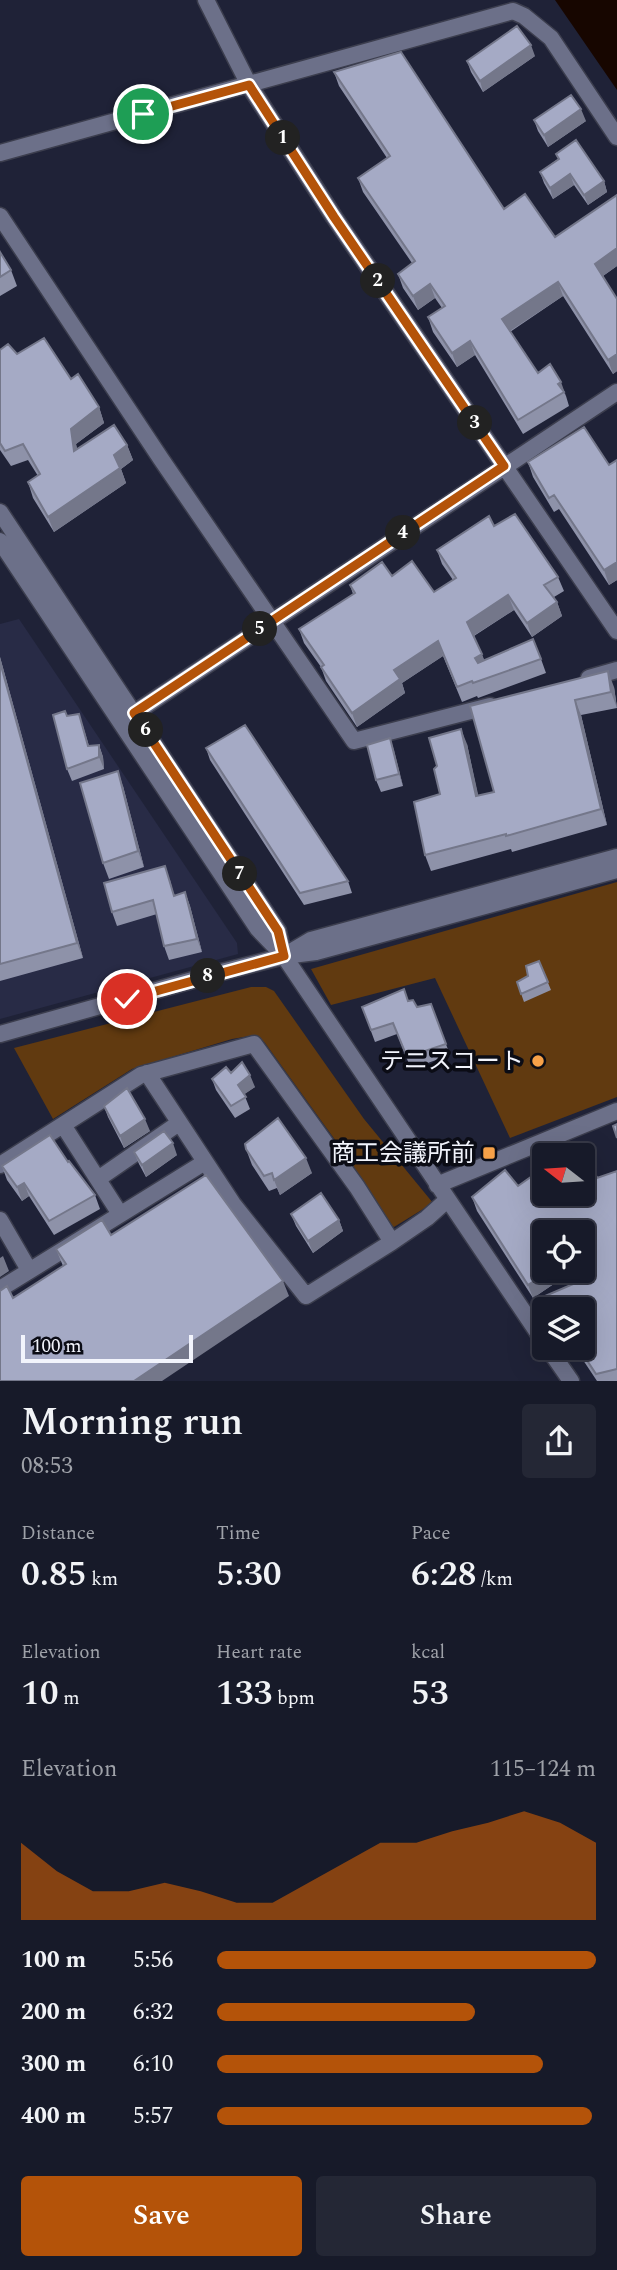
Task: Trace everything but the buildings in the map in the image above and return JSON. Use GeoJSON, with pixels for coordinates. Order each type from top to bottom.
{"type":"FeatureCollection","features":[{"type":"Feature","properties":{"kind":"street"},"geometry":{"type":"LineString","coordinates":[[206,0],[249,85],[334,217],[617,631]]}},
{"type":"Feature","properties":{"kind":"street"},"geometry":{"type":"LineString","coordinates":[[0,153],[513,11],[524,16],[551,38],[617,137]]}},
{"type":"Feature","properties":{"kind":"street"},"geometry":{"type":"LineString","coordinates":[[0,216],[354,741],[507,701]]}},
{"type":"Feature","properties":{"kind":"street"},"geometry":{"type":"LineString","coordinates":[[128,718],[617,392]]}},
{"type":"Feature","properties":{"kind":"street"},"geometry":{"type":"LineString","coordinates":[[0,512],[128,718]]}},
{"type":"Feature","properties":{"kind":"street"},"geometry":{"type":"LineString","coordinates":[[0,541],[278,931],[284,956],[532,1324]]}},
{"type":"Feature","properties":{"kind":"street"},"geometry":{"type":"LineString","coordinates":[[573,682],[617,670]]}},
{"type":"Feature","properties":{"kind":"street"},"geometry":{"type":"LineString","coordinates":[[284,956],[311,940],[617,856]]}},
{"type":"Feature","properties":{"kind":"street"},"geometry":{"type":"LineString","coordinates":[[0,1034],[284,956],[316,952],[617,870]]}},
{"type":"Feature","properties":{"kind":"street"},"geometry":{"type":"LineString","coordinates":[[0,1165],[141,1075],[254,1044],[357,1187],[393,1242]]}},
{"type":"Feature","properties":{"kind":"street"},"geometry":{"type":"LineString","coordinates":[[147,1073],[233,1204],[306,1296],[393,1242],[447,1200]]}},
{"type":"Feature","properties":{"kind":"street"},"geometry":{"type":"LineString","coordinates":[[437,1185],[617,1111]]}},
{"type":"Feature","properties":{"kind":"street"},"geometry":{"type":"LineString","coordinates":[[98,1179],[179,1123]]}},
{"type":"Feature","properties":{"kind":"street"},"geometry":{"type":"LineString","coordinates":[[63,1125],[120,1214]]}},
{"type":"Feature","properties":{"kind":"street"},"geometry":{"type":"LineString","coordinates":[[0,1289],[205,1162]]}},
{"type":"Feature","properties":{"kind":"street"},"geometry":{"type":"LineString","coordinates":[[0,1220],[29,1270]]}},
{"type":"Feature","properties":{"kind":"street"},"geometry":{"type":"LineString","coordinates":[[556,1360],[571,1381]]}},
{"type":"Feature","properties":{"kind":"shaded area"},"geometry":{"type":"Polygon","coordinates":[[[555,0],[617,0],[617,90],[555,0]]]}},
{"type":"Feature","properties":{"kind":"shaded area"},"geometry":{"type":"Polygon","coordinates":[[[19,619],[237,943],[238,954],[0,1019],[0,624],[19,619]]]}},
{"type":"Feature","properties":{"kind":"shaded area"},"geometry":{"type":"Polygon","coordinates":[[[617,882],[617,1097],[510,1138],[435,978],[331,1005],[311,969],[617,882]]]}},
{"type":"Feature","properties":{"kind":"shaded area"},"geometry":{"type":"Polygon","coordinates":[[[251,987],[266,987],[274,991],[364,1119],[433,1203],[394,1227],[386,1222],[351,1162],[265,1043],[256,1035],[232,1039],[132,1069],[53,1119],[14,1048],[251,987]]]}},
{"type":"Feature","properties":{"kind":"place","name":"テニスコート"},"geometry":{"type":"Point","coordinates":[538,1061]}},
{"type":"Feature","properties":{"kind":"place","name":"商工会議所前"},"geometry":{"type":"Point","coordinates":[489,1153]}},
{"type":"Feature","properties":{"kind":"route"},"geometry":{"type":"LineString","coordinates":[[127,999],[284,956],[278,931],[134,713],[504,466],[334,217],[249,85],[143,114]]}}]}
